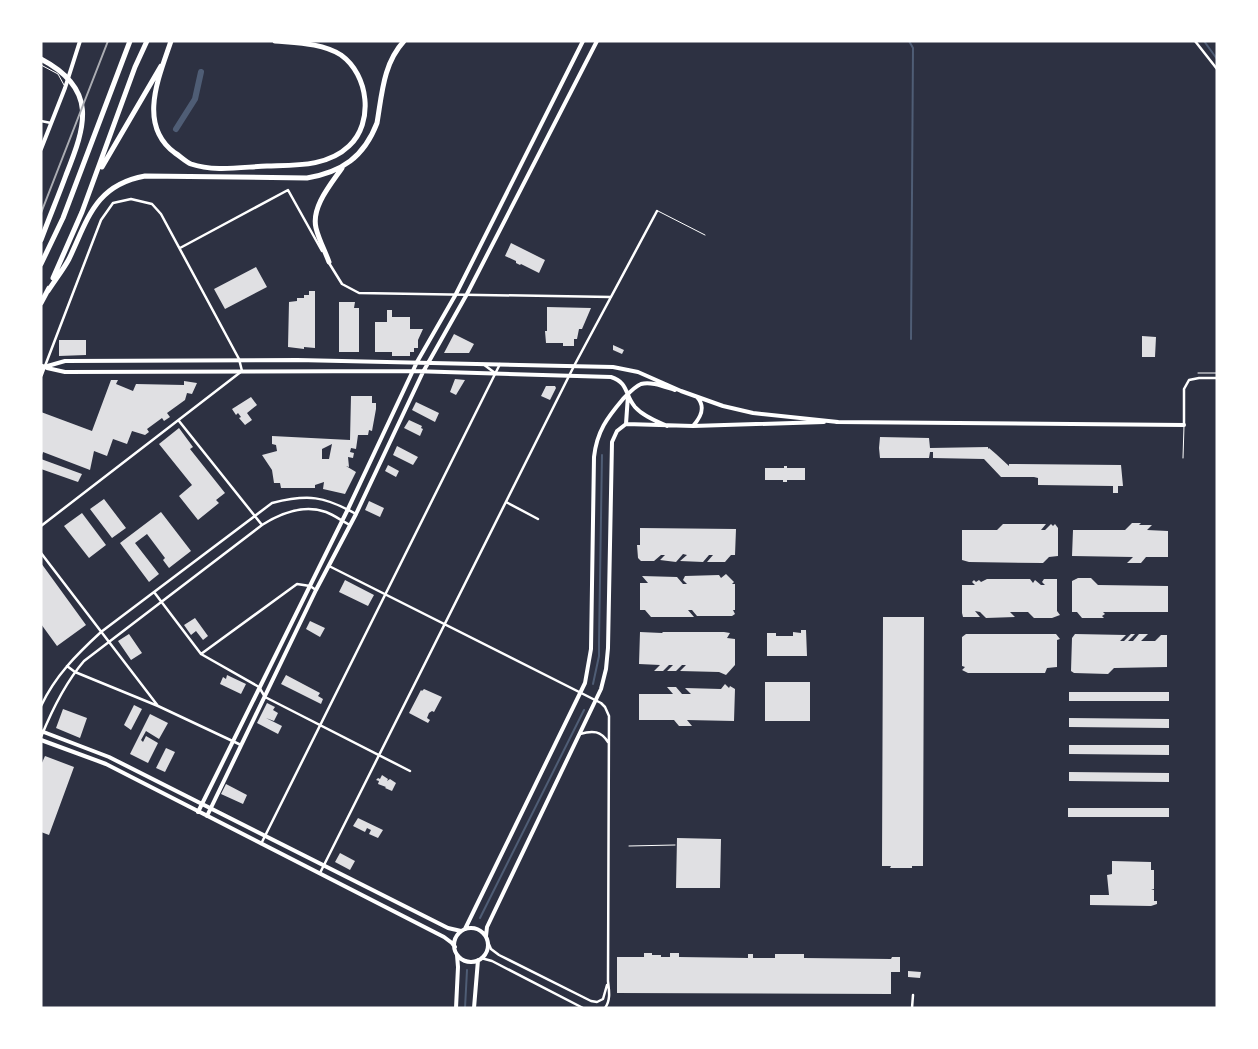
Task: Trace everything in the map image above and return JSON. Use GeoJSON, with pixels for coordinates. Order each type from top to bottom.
{"type":"FeatureCollection","features":[{"type":"Feature","properties":{"kind":"highway"},"geometry":{"type":"LineString","coordinates":[[41,264],[63,218],[130,41]]}},
{"type":"Feature","properties":{"kind":"highway"},"geometry":{"type":"LineString","coordinates":[[48,291],[82,212],[135,67],[147,41]]}},
{"type":"Feature","properties":{"kind":"highway"},"geometry":{"type":"LineString","coordinates":[[172,41],[153,100],[155,123],[169,148],[190,164],[216,168],[309,165],[331,158],[350,146],[362,127],[366,106],[364,89],[355,71],[342,56],[319,46],[275,41]]}},
{"type":"Feature","properties":{"kind":"highway"},"geometry":{"type":"LineString","coordinates":[[329,262],[316,227],[316,217],[321,201],[343,167],[364,147],[373,132],[377,123],[385,75],[396,50],[404,41]]}},
{"type":"Feature","properties":{"kind":"highway"},"geometry":{"type":"LineString","coordinates":[[41,58],[57,67],[76,87],[82,104],[83,122],[80,141],[41,240]]}},
{"type":"Feature","properties":{"kind":"highway"},"geometry":{"type":"LineString","coordinates":[[95,177],[165,60]]}},
{"type":"Feature","properties":{"kind":"highway"},"geometry":{"type":"LineString","coordinates":[[41,303],[67,262],[93,208],[104,194],[131,178],[145,176],[307,178],[343,167]]}},
{"type":"Feature","properties":{"kind":"street"},"geometry":{"type":"LineString","coordinates":[[41,149],[65,88],[80,41]]}},
{"type":"Feature","properties":{"kind":"street"},"geometry":{"type":"LineString","coordinates":[[198,812],[348,510],[416,362],[456,294],[583,41]]}},
{"type":"Feature","properties":{"kind":"street"},"geometry":{"type":"LineString","coordinates":[[207,816],[316,590],[356,514],[428,362],[467,294],[597,41]]}},
{"type":"Feature","properties":{"kind":"street"},"geometry":{"type":"LineString","coordinates":[[1195,41],[1217,69]]}},
{"type":"Feature","properties":{"kind":"street"},"geometry":{"type":"LineString","coordinates":[[559,89],[569,95]]}},
{"type":"Feature","properties":{"kind":"street"},"geometry":{"type":"LineString","coordinates":[[41,121],[51,123]]}},
{"type":"Feature","properties":{"kind":"street"},"geometry":{"type":"LineString","coordinates":[[180,248],[288,190],[342,284],[359,292],[611,297]]}},
{"type":"Feature","properties":{"kind":"street"},"geometry":{"type":"LineString","coordinates":[[41,375],[101,220],[113,203],[131,198],[152,204],[161,214],[239,359],[242,371]]}},
{"type":"Feature","properties":{"kind":"street"},"geometry":{"type":"LineString","coordinates":[[320,873],[574,366],[657,211]]}},
{"type":"Feature","properties":{"kind":"street"},"geometry":{"type":"LineString","coordinates":[[43,367],[65,361],[239,359],[613,367],[638,372],[681,391],[723,406],[753,413],[838,422]]}},
{"type":"Feature","properties":{"kind":"street"},"geometry":{"type":"LineString","coordinates":[[297,360],[297,371]]}},
{"type":"Feature","properties":{"kind":"street"},"geometry":{"type":"LineString","coordinates":[[479,364],[482,364],[496,374]]}},
{"type":"Feature","properties":{"kind":"street"},"geometry":{"type":"LineString","coordinates":[[261,844],[500,364]]}},
{"type":"Feature","properties":{"kind":"street"},"geometry":{"type":"LineString","coordinates":[[43,367],[65,372],[412,371],[611,377],[620,380],[624,384],[636,408],[644,415],[667,426]]}},
{"type":"Feature","properties":{"kind":"street"},"geometry":{"type":"LineString","coordinates":[[41,526],[242,371]]}},
{"type":"Feature","properties":{"kind":"street"},"geometry":{"type":"LineString","coordinates":[[608,981],[603,999],[598,1002],[591,1001],[499,955],[490,948],[486,936],[487,927],[580,734],[598,702],[608,648],[612,442],[617,431],[626,424],[694,426],[838,422],[1184,425],[1184,389],[1189,380],[1217,378]]}},
{"type":"Feature","properties":{"kind":"street"},"geometry":{"type":"LineString","coordinates":[[456,1008],[458,962],[455,947],[456,938],[463,930],[585,683],[591,649],[594,457],[596,442],[604,423],[628,395],[642,384],[650,383],[681,391]]}},
{"type":"Feature","properties":{"kind":"street"},"geometry":{"type":"LineString","coordinates":[[626,424],[628,395]]}},
{"type":"Feature","properties":{"kind":"street"},"geometry":{"type":"LineString","coordinates":[[694,426],[702,414],[700,402],[696,397]]}},
{"type":"Feature","properties":{"kind":"street"},"geometry":{"type":"LineString","coordinates":[[179,421],[262,524]]}},
{"type":"Feature","properties":{"kind":"street"},"geometry":{"type":"LineString","coordinates":[[41,706],[66,666],[101,632],[272,503],[290,499],[312,498],[331,501],[356,514]]}},
{"type":"Feature","properties":{"kind":"street"},"geometry":{"type":"LineString","coordinates":[[506,502],[538,519]]}},
{"type":"Feature","properties":{"kind":"street"},"geometry":{"type":"LineString","coordinates":[[350,525],[325,512],[311,509],[291,510],[278,514],[262,524],[84,661],[75,672],[56,704],[42,731],[41,738],[106,764],[444,937],[455,947]]}},
{"type":"Feature","properties":{"kind":"street"},"geometry":{"type":"LineString","coordinates":[[41,553],[158,706]]}},
{"type":"Feature","properties":{"kind":"street"},"geometry":{"type":"LineString","coordinates":[[329,566],[581,693],[605,707],[609,716],[609,999],[606,1008]]}},
{"type":"Feature","properties":{"kind":"street"},"geometry":{"type":"LineString","coordinates":[[201,654],[296,584],[310,586],[316,590]]}},
{"type":"Feature","properties":{"kind":"street"},"geometry":{"type":"LineString","coordinates":[[154,592],[201,654],[259,687],[265,697],[410,771]]}},
{"type":"Feature","properties":{"kind":"street"},"geometry":{"type":"LineString","coordinates":[[66,666],[75,672],[158,706],[241,745]]}},
{"type":"Feature","properties":{"kind":"street"},"geometry":{"type":"LineString","coordinates":[[42,731],[109,757],[448,928],[476,929],[486,936]]}},
{"type":"Feature","properties":{"kind":"street"},"geometry":{"type":"LineString","coordinates":[[580,734],[595,731],[604,736],[609,744]]}},
{"type":"Feature","properties":{"kind":"street"},"geometry":{"type":"LineString","coordinates":[[149,786],[154,779]]}},
{"type":"Feature","properties":{"kind":"street"},"geometry":{"type":"LineString","coordinates":[[474,1008],[480,959],[487,951],[488,942]]}},
{"type":"Feature","properties":{"kind":"street"},"geometry":{"type":"LineString","coordinates":[[457,953],[464,960],[480,959],[495,963],[583,1008]]}},
{"type":"Feature","properties":{"kind":"street"},"geometry":{"type":"LineString","coordinates":[[912,1008],[913,995]]}},
{"type":"Feature","properties":{"kind":"lane"},"geometry":{"type":"LineString","coordinates":[[41,66],[58,74],[65,88]]}},
{"type":"Feature","properties":{"kind":"lane"},"geometry":{"type":"LineString","coordinates":[[657,211],[705,235]]}},
{"type":"Feature","properties":{"kind":"lane"},"geometry":{"type":"LineString","coordinates":[[1183,458],[1184,425]]}},
{"type":"Feature","properties":{"kind":"path"},"geometry":{"type":"LineString","coordinates":[[630,846],[675,845]]}},
{"type":"Feature","properties":{"kind":"building"},"geometry":{"type":"Polygon","coordinates":[[[511,243],[545,260],[539,273],[505,256],[511,243]]]}},
{"type":"Feature","properties":{"kind":"building"},"geometry":{"type":"Polygon","coordinates":[[[256,267],[267,287],[225,309],[214,289],[256,267]]]}},
{"type":"Feature","properties":{"kind":"building"},"geometry":{"type":"Polygon","coordinates":[[[309,291],[315,291],[315,348],[288,347],[289,302],[297,301],[297,298],[304,298],[304,295],[309,295],[309,291]]]}},
{"type":"Feature","properties":{"kind":"building"},"geometry":{"type":"Polygon","coordinates":[[[339,302],[355,302],[354,308],[359,308],[359,352],[339,352],[339,302]]]}},
{"type":"Feature","properties":{"kind":"building"},"geometry":{"type":"Polygon","coordinates":[[[547,307],[591,308],[582,329],[579,329],[577,339],[574,339],[574,346],[563,346],[563,343],[546,343],[547,307]]]}},
{"type":"Feature","properties":{"kind":"building"},"geometry":{"type":"Polygon","coordinates":[[[387,310],[392,310],[392,317],[410,317],[410,329],[423,329],[418,340],[418,348],[414,348],[414,352],[410,352],[410,356],[392,356],[392,352],[375,352],[375,322],[387,322],[387,310]]]}},
{"type":"Feature","properties":{"kind":"building"},"geometry":{"type":"Polygon","coordinates":[[[454,334],[474,344],[469,353],[444,353],[454,334]]]}},
{"type":"Feature","properties":{"kind":"building"},"geometry":{"type":"Polygon","coordinates":[[[1142,336],[1156,337],[1155,357],[1142,357],[1142,336]]]}},
{"type":"Feature","properties":{"kind":"building"},"geometry":{"type":"Polygon","coordinates":[[[59,340],[86,340],[86,355],[59,356],[59,340]]]}},
{"type":"Feature","properties":{"kind":"building"},"geometry":{"type":"Polygon","coordinates":[[[613,345],[624,350],[622,354],[613,350],[613,345]]]}},
{"type":"Feature","properties":{"kind":"building"},"geometry":{"type":"Polygon","coordinates":[[[455,379],[465,380],[456,395],[450,392],[455,379]]]}},
{"type":"Feature","properties":{"kind":"building"},"geometry":{"type":"Polygon","coordinates":[[[111,380],[118,380],[116,384],[133,391],[136,384],[184,385],[184,381],[197,383],[192,394],[187,393],[185,400],[167,413],[170,417],[164,421],[162,418],[147,429],[149,432],[145,435],[132,431],[127,444],[113,439],[107,456],[94,451],[90,470],[43,452],[41,458],[41,412],[92,431],[111,380]]]}},
{"type":"Feature","properties":{"kind":"building"},"geometry":{"type":"Polygon","coordinates":[[[546,386],[555,386],[556,388],[550,400],[541,396],[546,386]]]}},
{"type":"Feature","properties":{"kind":"building"},"geometry":{"type":"Polygon","coordinates":[[[351,396],[372,396],[372,403],[376,403],[376,409],[372,431],[369,430],[368,435],[358,435],[356,449],[351,448],[350,452],[354,453],[353,458],[348,457],[349,467],[346,466],[356,472],[345,494],[323,489],[324,482],[315,485],[315,488],[281,488],[280,483],[274,483],[272,470],[262,455],[277,451],[276,445],[272,444],[272,436],[350,440],[351,396]],[[332,444],[322,449],[322,459],[329,459],[332,444]]]}},
{"type":"Feature","properties":{"kind":"building"},"geometry":{"type":"Polygon","coordinates":[[[251,397],[257,405],[247,413],[252,420],[245,425],[239,418],[241,417],[238,413],[236,415],[232,409],[251,397]]]}},
{"type":"Feature","properties":{"kind":"building"},"geometry":{"type":"Polygon","coordinates":[[[416,402],[439,413],[435,422],[412,410],[416,402]]]}},
{"type":"Feature","properties":{"kind":"building"},"geometry":{"type":"Polygon","coordinates":[[[409,420],[422,426],[421,428],[423,429],[420,436],[404,428],[409,420]]]}},
{"type":"Feature","properties":{"kind":"building"},"geometry":{"type":"Polygon","coordinates":[[[179,428],[193,447],[190,449],[225,493],[216,500],[219,503],[198,520],[179,496],[192,485],[159,444],[179,428]]]}},
{"type":"Feature","properties":{"kind":"building"},"geometry":{"type":"Polygon","coordinates":[[[880,437],[929,438],[930,448],[988,447],[1009,466],[1009,464],[1121,465],[1123,486],[1118,486],[1118,493],[1113,493],[1113,486],[1038,485],[1038,478],[1034,477],[1001,477],[984,459],[933,458],[933,452],[930,452],[929,458],[880,458],[880,437]]]}},
{"type":"Feature","properties":{"kind":"building"},"geometry":{"type":"Polygon","coordinates":[[[397,446],[418,457],[413,465],[393,455],[397,446]]]}},
{"type":"Feature","properties":{"kind":"building"},"geometry":{"type":"Polygon","coordinates":[[[41,459],[82,474],[78,482],[41,469],[41,459]]]}},
{"type":"Feature","properties":{"kind":"building"},"geometry":{"type":"Polygon","coordinates":[[[388,465],[399,471],[396,477],[385,471],[388,465]]]}},
{"type":"Feature","properties":{"kind":"building"},"geometry":{"type":"Polygon","coordinates":[[[784,466],[787,466],[787,468],[805,468],[805,480],[787,480],[787,482],[783,482],[783,480],[765,480],[765,468],[784,468],[784,466]]]}},
{"type":"Feature","properties":{"kind":"building"},"geometry":{"type":"Polygon","coordinates":[[[104,499],[126,528],[112,538],[90,509],[104,499]]]}},
{"type":"Feature","properties":{"kind":"building"},"geometry":{"type":"Polygon","coordinates":[[[369,501],[384,508],[380,517],[365,510],[369,501]]]}},
{"type":"Feature","properties":{"kind":"building"},"geometry":{"type":"Polygon","coordinates":[[[161,512],[191,551],[169,568],[163,560],[165,558],[147,534],[135,543],[159,574],[149,582],[120,543],[161,512]]]}},
{"type":"Feature","properties":{"kind":"building"},"geometry":{"type":"Polygon","coordinates":[[[82,513],[106,545],[89,558],[64,526],[82,513]]]}},
{"type":"Feature","properties":{"kind":"building"},"geometry":{"type":"Polygon","coordinates":[[[1132,523],[1152,525],[1147,530],[1168,531],[1168,557],[1146,557],[1141,563],[1127,563],[1133,557],[1072,556],[1073,530],[1125,530],[1132,523]]]}},
{"type":"Feature","properties":{"kind":"building"},"geometry":{"type":"Polygon","coordinates":[[[1003,524],[1046,524],[1041,530],[1045,530],[1051,524],[1053,526],[1055,524],[1058,528],[1058,556],[1049,557],[1043,563],[969,562],[962,560],[962,530],[997,530],[1003,524]]]}},
{"type":"Feature","properties":{"kind":"building"},"geometry":{"type":"Polygon","coordinates":[[[640,528],[736,529],[735,555],[731,555],[725,562],[707,562],[713,555],[709,555],[703,562],[680,561],[687,555],[683,554],[676,562],[660,560],[665,555],[661,555],[654,561],[641,561],[638,558],[637,545],[640,545],[640,528]]]}},
{"type":"Feature","properties":{"kind":"building"},"geometry":{"type":"Polygon","coordinates":[[[41,563],[86,625],[57,646],[41,624],[41,563]]]}},
{"type":"Feature","properties":{"kind":"building"},"geometry":{"type":"Polygon","coordinates":[[[726,574],[734,582],[732,584],[735,584],[735,610],[733,610],[735,614],[732,616],[697,616],[692,610],[688,610],[694,617],[651,617],[645,610],[640,610],[640,583],[648,583],[642,576],[677,577],[683,584],[687,584],[683,580],[685,576],[719,575],[721,578],[726,574]]]}},
{"type":"Feature","properties":{"kind":"building"},"geometry":{"type":"Polygon","coordinates":[[[1078,578],[1091,578],[1098,585],[1168,586],[1168,612],[1103,612],[1105,614],[1102,616],[1104,618],[1082,618],[1077,612],[1072,612],[1072,581],[1078,578]]]}},
{"type":"Feature","properties":{"kind":"building"},"geometry":{"type":"Polygon","coordinates":[[[987,579],[1030,579],[1033,583],[1035,580],[1041,585],[1045,585],[1042,582],[1044,579],[1057,579],[1057,611],[1060,615],[1052,618],[1034,618],[1028,612],[1010,612],[1015,617],[986,618],[980,612],[975,611],[980,617],[963,617],[962,585],[975,585],[972,582],[974,580],[981,582],[987,579]]]}},
{"type":"Feature","properties":{"kind":"building"},"geometry":{"type":"Polygon","coordinates":[[[345,580],[374,595],[368,606],[339,592],[345,580]]]}},
{"type":"Feature","properties":{"kind":"building"},"geometry":{"type":"Polygon","coordinates":[[[883,617],[924,617],[923,866],[912,866],[912,868],[882,866],[883,617]]]}},
{"type":"Feature","properties":{"kind":"building"},"geometry":{"type":"Polygon","coordinates":[[[195,618],[208,636],[203,640],[196,631],[191,635],[184,625],[195,618]]]}},
{"type":"Feature","properties":{"kind":"building"},"geometry":{"type":"Polygon","coordinates":[[[310,621],[325,628],[320,637],[306,629],[310,621]]]}},
{"type":"Feature","properties":{"kind":"building"},"geometry":{"type":"Polygon","coordinates":[[[801,630],[806,630],[807,656],[767,656],[767,633],[776,633],[776,636],[793,636],[793,632],[801,633],[801,630]]]}},
{"type":"Feature","properties":{"kind":"building"},"geometry":{"type":"Polygon","coordinates":[[[640,632],[730,633],[727,638],[735,639],[735,665],[726,675],[719,672],[680,671],[686,665],[682,665],[676,671],[667,671],[673,665],[669,665],[663,671],[654,671],[660,665],[639,664],[640,632]]]}},
{"type":"Feature","properties":{"kind":"building"},"geometry":{"type":"Polygon","coordinates":[[[129,634],[142,653],[131,660],[118,641],[129,634]]]}},
{"type":"Feature","properties":{"kind":"building"},"geometry":{"type":"Polygon","coordinates":[[[966,634],[1056,634],[1060,639],[1057,640],[1057,667],[1047,668],[1045,673],[968,673],[962,670],[965,667],[962,666],[962,637],[966,634]]]}},
{"type":"Feature","properties":{"kind":"building"},"geometry":{"type":"Polygon","coordinates":[[[1075,634],[1126,635],[1120,641],[1124,641],[1131,634],[1135,634],[1128,641],[1133,641],[1139,634],[1148,634],[1141,641],[1155,641],[1161,635],[1167,635],[1167,667],[1114,668],[1108,674],[1074,673],[1071,671],[1072,638],[1075,634]]]}},
{"type":"Feature","properties":{"kind":"building"},"geometry":{"type":"Polygon","coordinates":[[[227,675],[246,684],[241,694],[220,684],[223,677],[226,679],[227,675]]]}},
{"type":"Feature","properties":{"kind":"building"},"geometry":{"type":"Polygon","coordinates":[[[286,675],[320,693],[318,696],[323,699],[321,704],[281,684],[286,675]]]}},
{"type":"Feature","properties":{"kind":"building"},"geometry":{"type":"Polygon","coordinates":[[[765,682],[810,682],[810,721],[765,721],[765,682]]]}},
{"type":"Feature","properties":{"kind":"building"},"geometry":{"type":"Polygon","coordinates":[[[725,684],[729,688],[730,686],[735,689],[734,721],[687,720],[692,726],[679,726],[674,720],[639,720],[639,694],[673,694],[667,687],[676,687],[682,694],[691,694],[685,688],[721,689],[725,684]]]}},
{"type":"Feature","properties":{"kind":"building"},"geometry":{"type":"Polygon","coordinates":[[[424,689],[442,697],[434,712],[429,713],[427,718],[430,720],[428,723],[409,713],[421,690],[424,689]]]}},
{"type":"Feature","properties":{"kind":"building"},"geometry":{"type":"Polygon","coordinates":[[[1069,692],[1169,692],[1169,701],[1069,701],[1069,692]]]}},
{"type":"Feature","properties":{"kind":"building"},"geometry":{"type":"Polygon","coordinates":[[[267,703],[275,707],[273,710],[278,713],[274,721],[266,718],[282,726],[278,734],[257,723],[267,703]]]}},
{"type":"Feature","properties":{"kind":"building"},"geometry":{"type":"Polygon","coordinates":[[[134,705],[142,709],[131,730],[124,725],[134,705]]]}},
{"type":"Feature","properties":{"kind":"building"},"geometry":{"type":"Polygon","coordinates":[[[63,709],[87,718],[80,738],[56,728],[63,709]]]}},
{"type":"Feature","properties":{"kind":"building"},"geometry":{"type":"Polygon","coordinates":[[[150,714],[168,723],[159,739],[146,731],[141,740],[143,742],[146,736],[158,743],[148,763],[130,754],[150,714]]]}},
{"type":"Feature","properties":{"kind":"building"},"geometry":{"type":"Polygon","coordinates":[[[1069,718],[1169,719],[1169,728],[1069,727],[1069,718]]]}},
{"type":"Feature","properties":{"kind":"building"},"geometry":{"type":"Polygon","coordinates":[[[1069,745],[1169,745],[1169,755],[1069,754],[1069,745]]]}},
{"type":"Feature","properties":{"kind":"building"},"geometry":{"type":"Polygon","coordinates":[[[166,748],[175,752],[165,772],[156,768],[166,748]]]}},
{"type":"Feature","properties":{"kind":"building"},"geometry":{"type":"Polygon","coordinates":[[[45,756],[74,767],[49,835],[41,832],[41,765],[45,756]]]}},
{"type":"Feature","properties":{"kind":"building"},"geometry":{"type":"Polygon","coordinates":[[[1069,772],[1169,773],[1169,782],[1069,781],[1069,772]]]}},
{"type":"Feature","properties":{"kind":"building"},"geometry":{"type":"Polygon","coordinates":[[[382,775],[388,779],[387,781],[390,779],[396,783],[392,791],[378,784],[379,781],[376,780],[380,779],[382,775]]]}},
{"type":"Feature","properties":{"kind":"building"},"geometry":{"type":"Polygon","coordinates":[[[226,784],[247,795],[243,804],[221,794],[226,784]]]}},
{"type":"Feature","properties":{"kind":"building"},"geometry":{"type":"Polygon","coordinates":[[[1068,808],[1169,808],[1169,817],[1068,817],[1068,808]]]}},
{"type":"Feature","properties":{"kind":"building"},"geometry":{"type":"Polygon","coordinates":[[[358,818],[383,830],[378,838],[369,834],[371,830],[367,828],[365,832],[353,826],[358,818]]]}},
{"type":"Feature","properties":{"kind":"building"},"geometry":{"type":"Polygon","coordinates":[[[677,838],[721,839],[720,888],[676,888],[677,838]]]}},
{"type":"Feature","properties":{"kind":"building"},"geometry":{"type":"Polygon","coordinates":[[[340,853],[355,861],[350,870],[335,862],[340,853]]]}},
{"type":"Feature","properties":{"kind":"building"},"geometry":{"type":"Polygon","coordinates":[[[1112,861],[1151,862],[1151,870],[1154,870],[1154,889],[1151,890],[1154,890],[1154,901],[1157,901],[1157,904],[1151,906],[1090,905],[1090,895],[1109,895],[1107,875],[1112,874],[1112,861]]]}},
{"type":"Feature","properties":{"kind":"building"},"geometry":{"type":"Polygon","coordinates":[[[644,953],[661,955],[661,957],[670,957],[670,953],[679,953],[679,957],[748,958],[748,954],[753,954],[753,958],[775,958],[775,954],[804,954],[804,958],[891,959],[892,957],[900,957],[900,972],[891,972],[891,994],[617,993],[617,957],[644,957],[644,953]]]}},
{"type":"Feature","properties":{"kind":"building"},"geometry":{"type":"Polygon","coordinates":[[[908,971],[921,972],[920,978],[908,977],[908,971]]]}},
{"type":"Feature","properties":{"kind":"waterway"},"geometry":{"type":"LineString","coordinates":[[909,41],[913,48],[911,339]]}},
{"type":"Feature","properties":{"kind":"waterway"},"geometry":{"type":"LineString","coordinates":[[1204,41],[1217,59]]}},
{"type":"Feature","properties":{"kind":"waterway"},"geometry":{"type":"LineString","coordinates":[[176,129],[195,99],[201,72]]}},
{"type":"Feature","properties":{"kind":"waterway"},"geometry":{"type":"LineString","coordinates":[[593,684],[599,656],[602,455]]}},
{"type":"Feature","properties":{"kind":"waterway"},"geometry":{"type":"LineString","coordinates":[[480,918],[584,710]]}},
{"type":"Feature","properties":{"kind":"waterway"},"geometry":{"type":"LineString","coordinates":[[465,1008],[467,970]]}},
{"type":"Feature","properties":{"kind":"railway"},"geometry":{"type":"LineString","coordinates":[[41,213],[108,41]]}}]}
